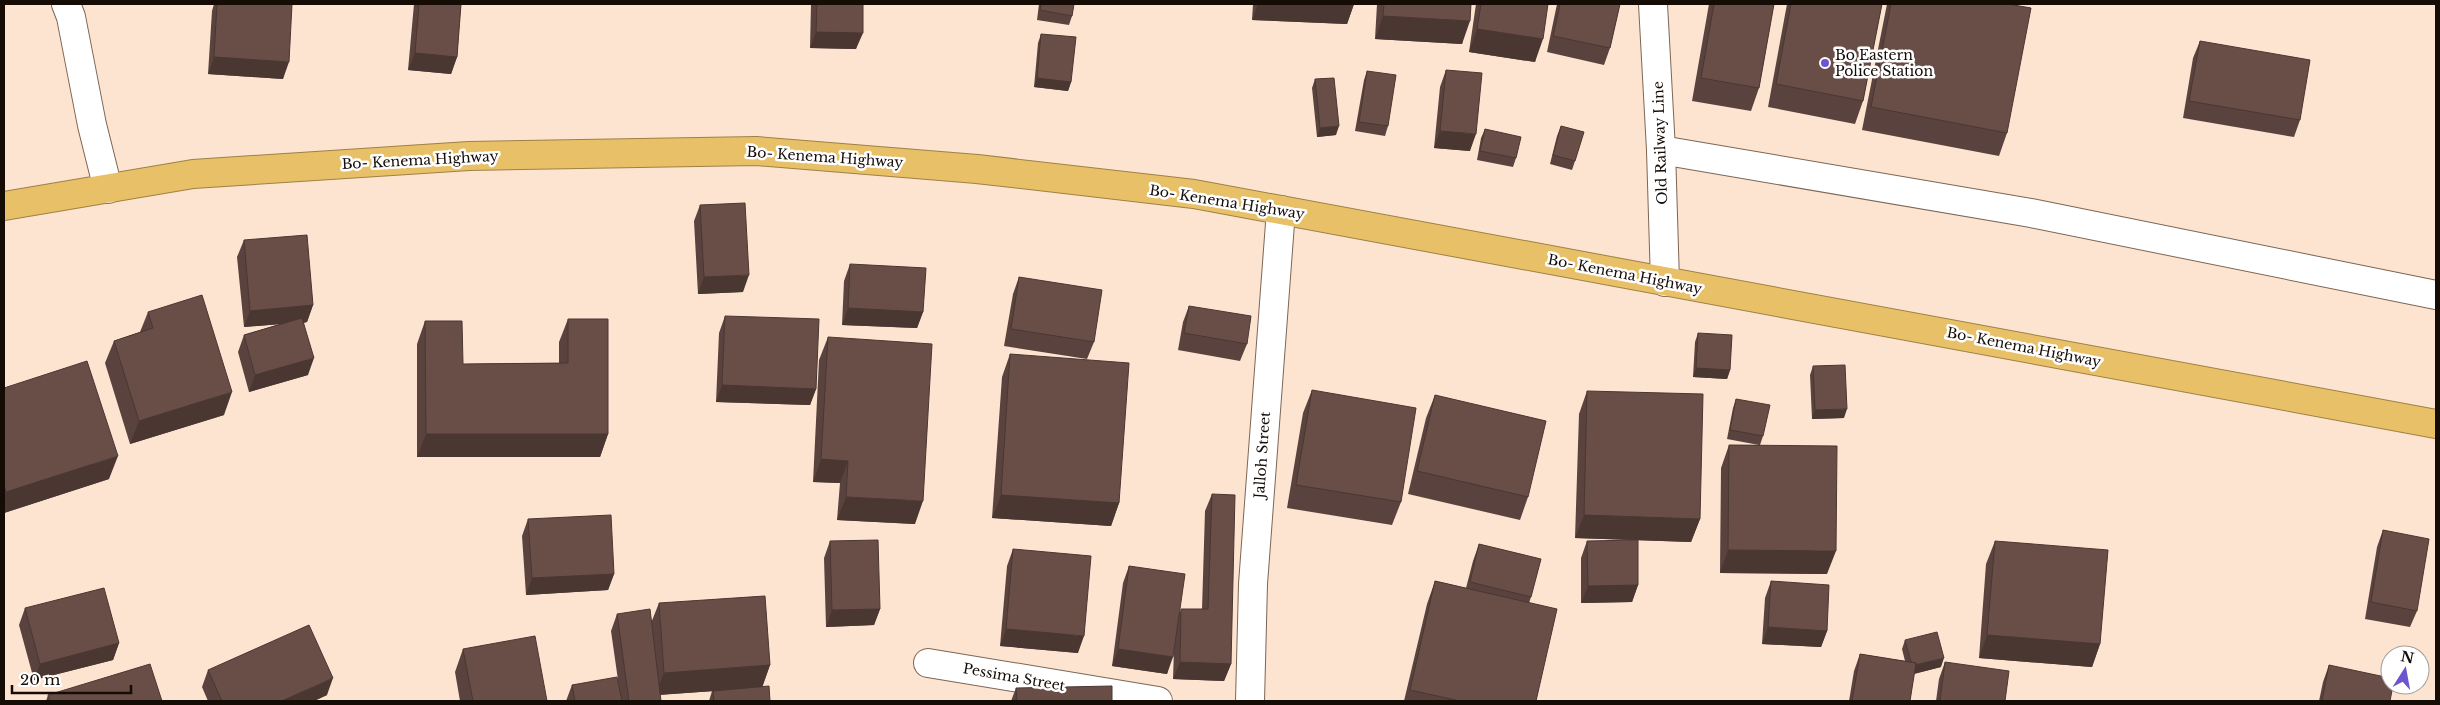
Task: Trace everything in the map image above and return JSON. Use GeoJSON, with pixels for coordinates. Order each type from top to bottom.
{"type":"FeatureCollection","features":[{"type":"Feature","properties":{"kind":"highway","name":"Bo- Kenema Highway"},"geometry":{"type":"LineString","coordinates":[[4,206],[193,174],[469,156],[756,151],[978,169],[1194,194],[2436,424]]}},
{"type":"Feature","properties":{"kind":"street"},"geometry":{"type":"LineString","coordinates":[[66,4],[71,17],[92,125],[108,189]]}},
{"type":"Feature","properties":{"kind":"street","name":"Old Railway Line"},"geometry":{"type":"LineString","coordinates":[[1654,4],[1662,150],[1664,282]]}},
{"type":"Feature","properties":{"kind":"street"},"geometry":{"type":"LineString","coordinates":[[1662,150],[2031,214],[2436,295]]}},
{"type":"Feature","properties":{"kind":"street","name":"Jalloh Street"},"geometry":{"type":"LineString","coordinates":[[1250,701],[1252,584],[1281,210]]}},
{"type":"Feature","properties":{"kind":"street","name":"Pessima Street"},"geometry":{"type":"LineString","coordinates":[[928,663],[1158,701]]}},
{"type":"Feature","properties":{"kind":"building"},"geometry":{"type":"Polygon","coordinates":[[[217,4],[292,4],[289,62],[214,57],[217,4]]]}},
{"type":"Feature","properties":{"kind":"building"},"geometry":{"type":"Polygon","coordinates":[[[419,4],[461,4],[457,57],[415,53],[419,4]]]}},
{"type":"Feature","properties":{"kind":"building"},"geometry":{"type":"Polygon","coordinates":[[[817,4],[863,4],[863,33],[816,32],[817,4]]]}},
{"type":"Feature","properties":{"kind":"building"},"geometry":{"type":"Polygon","coordinates":[[[1041,4],[1074,4],[1072,16],[1040,10],[1041,4]]]}},
{"type":"Feature","properties":{"kind":"building"},"geometry":{"type":"Polygon","coordinates":[[[1384,4],[1471,4],[1470,21],[1383,16],[1384,4]]]}},
{"type":"Feature","properties":{"kind":"building"},"geometry":{"type":"Polygon","coordinates":[[[1481,4],[1548,4],[1543,39],[1477,29],[1481,4]]]}},
{"type":"Feature","properties":{"kind":"building"},"geometry":{"type":"Polygon","coordinates":[[[1560,4],[1620,4],[1610,48],[1553,36],[1560,4]]]}},
{"type":"Feature","properties":{"kind":"building"},"geometry":{"type":"Polygon","coordinates":[[[1714,4],[1774,4],[1759,88],[1701,78],[1714,4]]]}},
{"type":"Feature","properties":{"kind":"building"},"geometry":{"type":"Polygon","coordinates":[[[1791,4],[1882,4],[1863,101],[1776,84],[1791,4]]]}},
{"type":"Feature","properties":{"kind":"building"},"geometry":{"type":"Polygon","coordinates":[[[1891,4],[2008,4],[2031,8],[2007,133],[1871,107],[1891,4]]]}},
{"type":"Feature","properties":{"kind":"building"},"geometry":{"type":"Polygon","coordinates":[[[1041,34],[1076,37],[1071,82],[1037,78],[1041,34]]]}},
{"type":"Feature","properties":{"kind":"building"},"geometry":{"type":"Polygon","coordinates":[[[2200,41],[2310,60],[2300,120],[2189,101],[2200,41]]]}},
{"type":"Feature","properties":{"kind":"building"},"geometry":{"type":"Polygon","coordinates":[[[1446,70],[1482,73],[1476,134],[1440,131],[1446,70]]]}},
{"type":"Feature","properties":{"kind":"building"},"geometry":{"type":"Polygon","coordinates":[[[1367,71],[1396,75],[1388,126],[1359,122],[1367,71]]]}},
{"type":"Feature","properties":{"kind":"building"},"geometry":{"type":"Polygon","coordinates":[[[1334,78],[1339,126],[1320,128],[1315,79],[1334,78]]]}},
{"type":"Feature","properties":{"kind":"building"},"geometry":{"type":"Polygon","coordinates":[[[1561,126],[1584,132],[1575,161],[1553,155],[1561,126]]]}},
{"type":"Feature","properties":{"kind":"building"},"geometry":{"type":"Polygon","coordinates":[[[1485,129],[1521,137],[1516,158],[1480,151],[1485,129]]]}},
{"type":"Feature","properties":{"kind":"building"},"geometry":{"type":"Polygon","coordinates":[[[745,203],[749,275],[704,277],[700,205],[745,203]]]}},
{"type":"Feature","properties":{"kind":"building"},"geometry":{"type":"Polygon","coordinates":[[[307,235],[313,305],[250,311],[244,240],[307,235]]]}},
{"type":"Feature","properties":{"kind":"building"},"geometry":{"type":"Polygon","coordinates":[[[850,264],[926,268],[923,312],[848,308],[850,264]]]}},
{"type":"Feature","properties":{"kind":"building"},"geometry":{"type":"Polygon","coordinates":[[[1019,277],[1102,290],[1094,342],[1011,329],[1019,277]]]}},
{"type":"Feature","properties":{"kind":"building"},"geometry":{"type":"Polygon","coordinates":[[[202,295],[232,392],[139,421],[114,341],[153,328],[148,312],[202,295]]]}},
{"type":"Feature","properties":{"kind":"building"},"geometry":{"type":"Polygon","coordinates":[[[1189,306],[1251,316],[1247,344],[1184,333],[1189,306]]]}},
{"type":"Feature","properties":{"kind":"building"},"geometry":{"type":"Polygon","coordinates":[[[725,316],[819,319],[816,389],[722,385],[725,316]]]}},
{"type":"Feature","properties":{"kind":"building"},"geometry":{"type":"Polygon","coordinates":[[[302,318],[314,358],[255,375],[244,335],[302,318]]]}},
{"type":"Feature","properties":{"kind":"building"},"geometry":{"type":"Polygon","coordinates":[[[568,319],[608,319],[608,434],[426,434],[425,321],[462,321],[463,364],[568,363],[568,319]]]}},
{"type":"Feature","properties":{"kind":"building"},"geometry":{"type":"Polygon","coordinates":[[[1698,333],[1732,335],[1730,370],[1696,368],[1698,333]]]}},
{"type":"Feature","properties":{"kind":"building"},"geometry":{"type":"Polygon","coordinates":[[[828,337],[932,344],[923,501],[846,497],[848,461],[821,459],[828,337]]]}},
{"type":"Feature","properties":{"kind":"building"},"geometry":{"type":"Polygon","coordinates":[[[1010,354],[1129,363],[1119,503],[1001,495],[1010,354]]]}},
{"type":"Feature","properties":{"kind":"building"},"geometry":{"type":"Polygon","coordinates":[[[87,361],[118,456],[6,492],[4,485],[4,388],[87,361]]]}},
{"type":"Feature","properties":{"kind":"building"},"geometry":{"type":"Polygon","coordinates":[[[1845,365],[1847,409],[1815,410],[1813,366],[1845,365]]]}},
{"type":"Feature","properties":{"kind":"building"},"geometry":{"type":"Polygon","coordinates":[[[1312,390],[1416,408],[1401,502],[1296,485],[1312,390]]]}},
{"type":"Feature","properties":{"kind":"building"},"geometry":{"type":"Polygon","coordinates":[[[1587,391],[1703,394],[1700,519],[1584,515],[1587,391]]]}},
{"type":"Feature","properties":{"kind":"building"},"geometry":{"type":"Polygon","coordinates":[[[1435,395],[1546,421],[1528,497],[1417,471],[1435,395]]]}},
{"type":"Feature","properties":{"kind":"building"},"geometry":{"type":"Polygon","coordinates":[[[1736,399],[1770,405],[1763,436],[1730,430],[1736,399]]]}},
{"type":"Feature","properties":{"kind":"building"},"geometry":{"type":"Polygon","coordinates":[[[1729,445],[1837,446],[1836,551],[1728,550],[1729,445]]]}},
{"type":"Feature","properties":{"kind":"building"},"geometry":{"type":"Polygon","coordinates":[[[1212,494],[1235,495],[1231,664],[1180,662],[1181,609],[1208,609],[1212,494]]]}},
{"type":"Feature","properties":{"kind":"building"},"geometry":{"type":"Polygon","coordinates":[[[611,515],[614,574],[532,578],[528,519],[611,515]]]}},
{"type":"Feature","properties":{"kind":"building"},"geometry":{"type":"Polygon","coordinates":[[[2383,530],[2429,539],[2417,611],[2371,602],[2383,530]]]}},
{"type":"Feature","properties":{"kind":"building"},"geometry":{"type":"Polygon","coordinates":[[[878,540],[880,609],[832,610],[830,541],[878,540]]]}},
{"type":"Feature","properties":{"kind":"building"},"geometry":{"type":"Polygon","coordinates":[[[1638,540],[1638,585],[1588,586],[1587,541],[1638,540]]]}},
{"type":"Feature","properties":{"kind":"building"},"geometry":{"type":"Polygon","coordinates":[[[1995,541],[2108,550],[2100,644],[1987,635],[1995,541]]]}},
{"type":"Feature","properties":{"kind":"building"},"geometry":{"type":"Polygon","coordinates":[[[1479,544],[1541,559],[1531,597],[1470,582],[1479,544]]]}},
{"type":"Feature","properties":{"kind":"building"},"geometry":{"type":"Polygon","coordinates":[[[1013,549],[1091,556],[1084,636],[1006,629],[1013,549]]]}},
{"type":"Feature","properties":{"kind":"building"},"geometry":{"type":"Polygon","coordinates":[[[1129,566],[1185,574],[1173,657],[1118,649],[1129,566]]]}},
{"type":"Feature","properties":{"kind":"building"},"geometry":{"type":"Polygon","coordinates":[[[1435,581],[1557,609],[1536,701],[1460,701],[1410,690],[1435,581]]]}},
{"type":"Feature","properties":{"kind":"building"},"geometry":{"type":"Polygon","coordinates":[[[1771,581],[1829,585],[1827,631],[1768,627],[1771,581]]]}},
{"type":"Feature","properties":{"kind":"building"},"geometry":{"type":"Polygon","coordinates":[[[104,588],[119,643],[40,664],[25,608],[104,588]]]}},
{"type":"Feature","properties":{"kind":"building"},"geometry":{"type":"Polygon","coordinates":[[[765,596],[770,665],[664,673],[659,603],[765,596]]]}},
{"type":"Feature","properties":{"kind":"building"},"geometry":{"type":"Polygon","coordinates":[[[650,609],[661,701],[629,701],[617,614],[650,609]]]}},
{"type":"Feature","properties":{"kind":"building"},"geometry":{"type":"Polygon","coordinates":[[[309,625],[333,678],[282,701],[222,701],[208,670],[309,625]]]}},
{"type":"Feature","properties":{"kind":"building"},"geometry":{"type":"Polygon","coordinates":[[[1937,632],[1944,658],[1915,665],[1916,663],[1911,662],[1905,640],[1937,632]]]}},
{"type":"Feature","properties":{"kind":"building"},"geometry":{"type":"Polygon","coordinates":[[[535,636],[547,701],[473,701],[463,649],[535,636]]]}},
{"type":"Feature","properties":{"kind":"building"},"geometry":{"type":"Polygon","coordinates":[[[1860,654],[1916,663],[1910,701],[1852,701],[1860,654]]]}},
{"type":"Feature","properties":{"kind":"building"},"geometry":{"type":"Polygon","coordinates":[[[1945,662],[2009,671],[2005,701],[1940,701],[1945,662]]]}},
{"type":"Feature","properties":{"kind":"building"},"geometry":{"type":"Polygon","coordinates":[[[150,664],[162,701],[50,701],[48,695],[150,664]]]}},
{"type":"Feature","properties":{"kind":"building"},"geometry":{"type":"Polygon","coordinates":[[[2329,665],[2380,676],[2380,695],[2391,695],[2390,701],[2322,701],[2329,665]]]}},
{"type":"Feature","properties":{"kind":"building"},"geometry":{"type":"Polygon","coordinates":[[[617,677],[622,701],[575,701],[572,685],[617,677]]]}},
{"type":"Feature","properties":{"kind":"building"},"geometry":{"type":"Polygon","coordinates":[[[769,686],[770,701],[714,701],[713,691],[769,686]]]}},
{"type":"Feature","properties":{"kind":"building"},"geometry":{"type":"Polygon","coordinates":[[[1112,686],[1112,701],[1017,701],[1016,688],[1112,686]]]}},
{"type":"Feature","properties":{"kind":"place","name":"Bo Eastern Police Station"},"geometry":{"type":"Point","coordinates":[1825,63]}}]}
